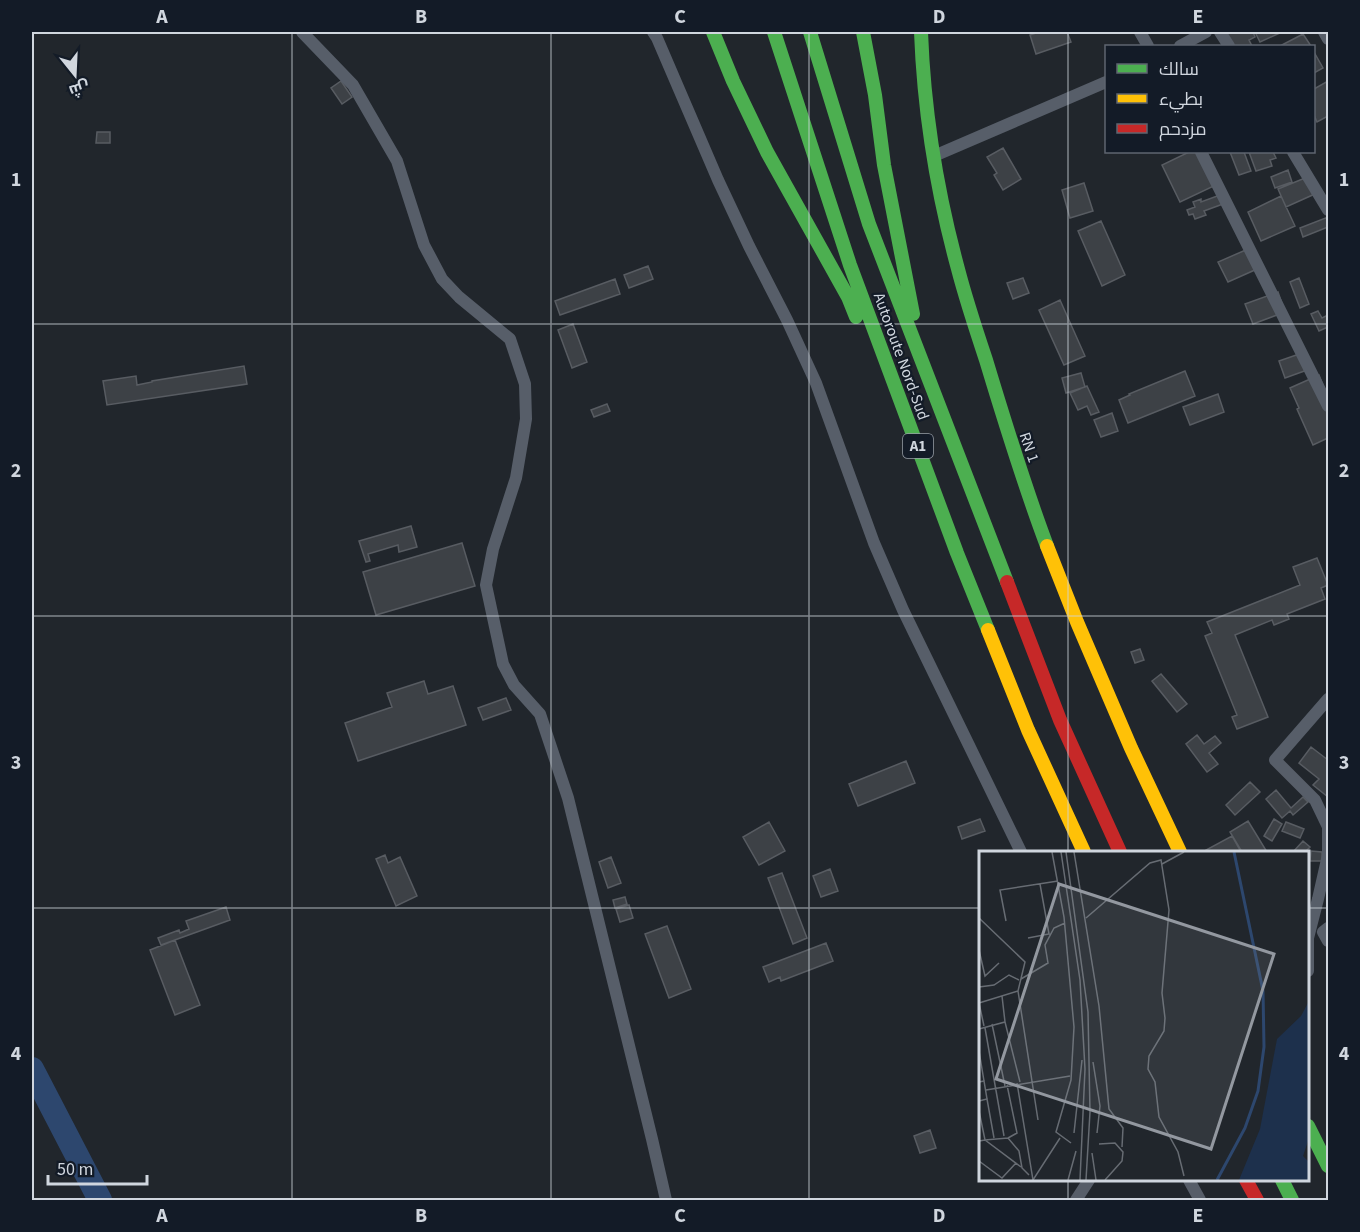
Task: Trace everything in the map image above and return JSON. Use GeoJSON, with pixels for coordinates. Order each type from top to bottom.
{"type":"FeatureCollection","features":[{"type":"Feature","properties":{"kind":"main road"},"geometry":{"type":"LineString","coordinates":[[712,32],[767,152],[848,297],[864,337],[893,378]]}},
{"type":"Feature","properties":{"kind":"main road","name":"Autoroute Nord-Sud"},"geometry":{"type":"LineString","coordinates":[[774,32],[850,265],[957,553],[1024,720],[1084,851]]}},
{"type":"Feature","properties":{"kind":"main road","name":"Autoroute Nord-Sud"},"geometry":{"type":"LineString","coordinates":[[810,32],[869,224],[1060,720],[1120,851]]}},
{"type":"Feature","properties":{"kind":"main road"},"geometry":{"type":"LineString","coordinates":[[863,32],[875,95],[884,165],[922,362]]}},
{"type":"Feature","properties":{"kind":"main road","name":"RN 1"},"geometry":{"type":"LineString","coordinates":[[921,32],[929,131],[945,218],[958,270],[1010,440],[1039,524],[1094,664],[1180,851]]}},
{"type":"Feature","properties":{"kind":"main road"},"geometry":{"type":"LineString","coordinates":[[1309,1128],[1329,1166]]}},
{"type":"Feature","properties":{"kind":"main road"},"geometry":{"type":"LineString","coordinates":[[1247,1181],[1257,1200]]}},
{"type":"Feature","properties":{"kind":"main road"},"geometry":{"type":"LineString","coordinates":[[1283,1181],[1292,1200]]}},
{"type":"Feature","properties":{"kind":"street"},"geometry":{"type":"LineString","coordinates":[[302,32],[353,85],[397,161],[424,245],[442,279],[459,297],[510,339],[525,384],[526,419],[516,478],[493,549],[486,585],[503,664],[514,685],[540,714],[568,798],[666,1200]]}},
{"type":"Feature","properties":{"kind":"street"},"geometry":{"type":"LineString","coordinates":[[653,32],[667,59],[718,180],[788,320],[816,383],[874,543],[903,610],[1021,851]]}},
{"type":"Feature","properties":{"kind":"street"},"geometry":{"type":"LineString","coordinates":[[1182,45],[1206,32]]}},
{"type":"Feature","properties":{"kind":"street"},"geometry":{"type":"LineString","coordinates":[[1220,32],[1228,45]]}},
{"type":"Feature","properties":{"kind":"street"},"geometry":{"type":"LineString","coordinates":[[1324,32],[1329,39]]}},
{"type":"Feature","properties":{"kind":"street"},"geometry":{"type":"LineString","coordinates":[[934,156],[1105,82]]}},
{"type":"Feature","properties":{"kind":"street"},"geometry":{"type":"LineString","coordinates":[[1202,153],[1329,406]]}},
{"type":"Feature","properties":{"kind":"street"},"geometry":{"type":"LineString","coordinates":[[1294,153],[1329,210]]}},
{"type":"Feature","properties":{"kind":"street"},"geometry":{"type":"LineString","coordinates":[[1309,934],[1328,855],[1329,828],[1315,800],[1275,760],[1329,699]]}},
{"type":"Feature","properties":{"kind":"street"},"geometry":{"type":"LineString","coordinates":[[1329,928],[1323,932],[1329,941]]}},
{"type":"Feature","properties":{"kind":"street"},"geometry":{"type":"LineString","coordinates":[[1076,1200],[1088,1181]]}},
{"type":"Feature","properties":{"kind":"street"},"geometry":{"type":"LineString","coordinates":[[1190,1181],[1200,1200]]}},
{"type":"Feature","properties":{"kind":"building"},"geometry":{"type":"Polygon","coordinates":[[[1039,32],[1067,32],[1071,42],[1036,54],[1030,35],[1039,32]]]}},
{"type":"Feature","properties":{"kind":"building"},"geometry":{"type":"Polygon","coordinates":[[[1226,32],[1253,32],[1255,37],[1249,40],[1252,45],[1232,45],[1226,32]]]}},
{"type":"Feature","properties":{"kind":"building"},"geometry":{"type":"Polygon","coordinates":[[[1255,32],[1282,32],[1260,42],[1255,32]]]}},
{"type":"Feature","properties":{"kind":"building"},"geometry":{"type":"Polygon","coordinates":[[[1303,34],[1310,45],[1282,45],[1303,34]]]}},
{"type":"Feature","properties":{"kind":"building"},"geometry":{"type":"Polygon","coordinates":[[[1315,54],[1323,68],[1315,72],[1315,54]]]}},
{"type":"Feature","properties":{"kind":"building"},"geometry":{"type":"Polygon","coordinates":[[[341,81],[352,97],[342,104],[331,88],[341,81]]]}},
{"type":"Feature","properties":{"kind":"building"},"geometry":{"type":"Polygon","coordinates":[[[1328,81],[1328,116],[1317,122],[1315,117],[1315,88],[1328,81]]]}},
{"type":"Feature","properties":{"kind":"building"},"geometry":{"type":"Polygon","coordinates":[[[97,132],[110,132],[110,143],[96,143],[97,132]]]}},
{"type":"Feature","properties":{"kind":"building"},"geometry":{"type":"Polygon","coordinates":[[[1003,148],[1021,179],[1003,190],[994,175],[997,173],[987,157],[1003,148]]]}},
{"type":"Feature","properties":{"kind":"building"},"geometry":{"type":"Polygon","coordinates":[[[1187,153],[1201,153],[1216,185],[1180,202],[1162,165],[1187,153]]]}},
{"type":"Feature","properties":{"kind":"building"},"geometry":{"type":"Polygon","coordinates":[[[1230,153],[1244,153],[1251,171],[1239,175],[1230,153]]]}},
{"type":"Feature","properties":{"kind":"building"},"geometry":{"type":"Polygon","coordinates":[[[1249,153],[1274,153],[1276,158],[1270,160],[1272,166],[1256,171],[1249,153]]]}},
{"type":"Feature","properties":{"kind":"building"},"geometry":{"type":"Polygon","coordinates":[[[1288,170],[1292,182],[1275,188],[1271,177],[1288,170]]]}},
{"type":"Feature","properties":{"kind":"building"},"geometry":{"type":"Polygon","coordinates":[[[1310,176],[1317,193],[1286,207],[1278,189],[1310,176]]]}},
{"type":"Feature","properties":{"kind":"building"},"geometry":{"type":"Polygon","coordinates":[[[1084,183],[1093,211],[1070,218],[1062,190],[1084,183]]]}},
{"type":"Feature","properties":{"kind":"building"},"geometry":{"type":"Polygon","coordinates":[[[1220,195],[1223,204],[1204,211],[1206,215],[1195,219],[1193,214],[1189,215],[1187,210],[1195,207],[1193,202],[1201,199],[1201,202],[1220,195]]]}},
{"type":"Feature","properties":{"kind":"building"},"geometry":{"type":"Polygon","coordinates":[[[1281,196],[1295,226],[1261,241],[1248,212],[1281,196]]]}},
{"type":"Feature","properties":{"kind":"building"},"geometry":{"type":"Polygon","coordinates":[[[1328,217],[1328,227],[1303,237],[1300,228],[1328,217]]]}},
{"type":"Feature","properties":{"kind":"building"},"geometry":{"type":"Polygon","coordinates":[[[1101,221],[1125,275],[1102,286],[1078,231],[1101,221]]]}},
{"type":"Feature","properties":{"kind":"building"},"geometry":{"type":"Polygon","coordinates":[[[1248,249],[1257,269],[1228,282],[1218,262],[1248,249]]]}},
{"type":"Feature","properties":{"kind":"building"},"geometry":{"type":"Polygon","coordinates":[[[648,266],[653,279],[629,288],[624,275],[648,266]]]}},
{"type":"Feature","properties":{"kind":"building"},"geometry":{"type":"Polygon","coordinates":[[[1023,278],[1029,293],[1013,299],[1007,283],[1023,278]]]}},
{"type":"Feature","properties":{"kind":"building"},"geometry":{"type":"Polygon","coordinates":[[[1299,278],[1309,304],[1300,308],[1290,282],[1299,278]]]}},
{"type":"Feature","properties":{"kind":"building"},"geometry":{"type":"Polygon","coordinates":[[[615,279],[620,294],[560,315],[555,301],[615,279]]]}},
{"type":"Feature","properties":{"kind":"building"},"geometry":{"type":"Polygon","coordinates":[[[1278,292],[1285,312],[1253,324],[1245,304],[1278,292]]]}},
{"type":"Feature","properties":{"kind":"building"},"geometry":{"type":"Polygon","coordinates":[[[1060,300],[1085,356],[1064,365],[1039,310],[1060,300]]]}},
{"type":"Feature","properties":{"kind":"building"},"geometry":{"type":"Polygon","coordinates":[[[1318,311],[1322,318],[1328,315],[1328,327],[1319,331],[1311,314],[1318,311]]]}},
{"type":"Feature","properties":{"kind":"building"},"geometry":{"type":"Polygon","coordinates":[[[573,324],[587,362],[572,368],[558,330],[573,324]]]}},
{"type":"Feature","properties":{"kind":"building"},"geometry":{"type":"Polygon","coordinates":[[[1305,352],[1310,369],[1285,378],[1279,361],[1305,352]]]}},
{"type":"Feature","properties":{"kind":"building"},"geometry":{"type":"Polygon","coordinates":[[[244,366],[247,384],[107,405],[103,381],[136,376],[137,385],[244,366]]]}},
{"type":"Feature","properties":{"kind":"building"},"geometry":{"type":"Polygon","coordinates":[[[1185,371],[1195,396],[1128,423],[1119,400],[1185,371]]]}},
{"type":"Feature","properties":{"kind":"building"},"geometry":{"type":"Polygon","coordinates":[[[1081,373],[1085,387],[1066,393],[1062,378],[1081,373]]]}},
{"type":"Feature","properties":{"kind":"building"},"geometry":{"type":"Polygon","coordinates":[[[1319,375],[1328,398],[1328,438],[1313,445],[1290,388],[1319,375]]]}},
{"type":"Feature","properties":{"kind":"building"},"geometry":{"type":"Polygon","coordinates":[[[1087,386],[1099,412],[1091,415],[1087,406],[1078,410],[1070,393],[1087,386]]]}},
{"type":"Feature","properties":{"kind":"building"},"geometry":{"type":"Polygon","coordinates":[[[1218,394],[1224,412],[1190,425],[1183,407],[1218,394]]]}},
{"type":"Feature","properties":{"kind":"building"},"geometry":{"type":"Polygon","coordinates":[[[607,404],[610,411],[594,417],[591,410],[607,404]]]}},
{"type":"Feature","properties":{"kind":"building"},"geometry":{"type":"Polygon","coordinates":[[[1112,413],[1118,431],[1101,437],[1094,420],[1112,413]]]}},
{"type":"Feature","properties":{"kind":"building"},"geometry":{"type":"Polygon","coordinates":[[[411,526],[417,547],[399,552],[398,545],[368,554],[370,561],[366,562],[359,541],[411,526]]]}},
{"type":"Feature","properties":{"kind":"building"},"geometry":{"type":"Polygon","coordinates":[[[462,543],[475,586],[376,615],[363,572],[462,543]]]}},
{"type":"Feature","properties":{"kind":"building"},"geometry":{"type":"Polygon","coordinates":[[[1317,558],[1328,585],[1321,588],[1325,599],[1287,614],[1289,619],[1274,625],[1272,620],[1235,635],[1268,717],[1237,729],[1232,717],[1237,715],[1205,636],[1212,633],[1207,622],[1300,585],[1293,567],[1317,558]]]}},
{"type":"Feature","properties":{"kind":"building"},"geometry":{"type":"Polygon","coordinates":[[[1140,649],[1144,660],[1135,663],[1131,652],[1140,649]]]}},
{"type":"Feature","properties":{"kind":"building"},"geometry":{"type":"Polygon","coordinates":[[[1161,674],[1187,704],[1177,712],[1152,681],[1161,674]]]}},
{"type":"Feature","properties":{"kind":"building"},"geometry":{"type":"Polygon","coordinates":[[[424,681],[428,694],[453,686],[466,725],[358,761],[345,723],[392,707],[387,693],[424,681]]]}},
{"type":"Feature","properties":{"kind":"building"},"geometry":{"type":"Polygon","coordinates":[[[506,698],[511,710],[483,720],[478,708],[506,698]]]}},
{"type":"Feature","properties":{"kind":"building"},"geometry":{"type":"Polygon","coordinates":[[[1197,735],[1204,744],[1215,736],[1221,743],[1209,753],[1218,764],[1207,772],[1186,744],[1197,735]]]}},
{"type":"Feature","properties":{"kind":"building"},"geometry":{"type":"Polygon","coordinates":[[[1311,747],[1328,760],[1328,797],[1313,785],[1319,779],[1299,763],[1311,747]]]}},
{"type":"Feature","properties":{"kind":"building"},"geometry":{"type":"Polygon","coordinates":[[[906,761],[915,783],[858,806],[849,784],[906,761]]]}},
{"type":"Feature","properties":{"kind":"building"},"geometry":{"type":"Polygon","coordinates":[[[1250,782],[1260,792],[1235,815],[1226,805],[1250,782]]]}},
{"type":"Feature","properties":{"kind":"building"},"geometry":{"type":"Polygon","coordinates":[[[1276,790],[1291,808],[1303,797],[1308,802],[1293,815],[1290,811],[1282,818],[1266,799],[1276,790]]]}},
{"type":"Feature","properties":{"kind":"building"},"geometry":{"type":"Polygon","coordinates":[[[980,819],[985,831],[962,839],[958,827],[980,819]]]}},
{"type":"Feature","properties":{"kind":"building"},"geometry":{"type":"Polygon","coordinates":[[[1274,819],[1282,824],[1272,841],[1264,836],[1274,819]]]}},
{"type":"Feature","properties":{"kind":"building"},"geometry":{"type":"Polygon","coordinates":[[[1248,821],[1266,851],[1241,851],[1230,832],[1248,821]]]}},
{"type":"Feature","properties":{"kind":"building"},"geometry":{"type":"Polygon","coordinates":[[[769,822],[785,851],[759,865],[743,837],[769,822]]]}},
{"type":"Feature","properties":{"kind":"building"},"geometry":{"type":"Polygon","coordinates":[[[1286,822],[1304,829],[1300,838],[1282,831],[1286,822]]]}},
{"type":"Feature","properties":{"kind":"building"},"geometry":{"type":"Polygon","coordinates":[[[1232,836],[1240,851],[1206,851],[1232,836]]]}},
{"type":"Feature","properties":{"kind":"building"},"geometry":{"type":"Polygon","coordinates":[[[1303,841],[1310,847],[1306,851],[1294,851],[1303,841]]]}},
{"type":"Feature","properties":{"kind":"building"},"geometry":{"type":"Polygon","coordinates":[[[1311,851],[1322,852],[1322,861],[1310,861],[1311,851]]]}},
{"type":"Feature","properties":{"kind":"building"},"geometry":{"type":"Polygon","coordinates":[[[385,855],[388,863],[400,857],[417,896],[396,906],[376,859],[385,855]]]}},
{"type":"Feature","properties":{"kind":"building"},"geometry":{"type":"Polygon","coordinates":[[[611,857],[621,883],[608,888],[599,862],[611,857]]]}},
{"type":"Feature","properties":{"kind":"building"},"geometry":{"type":"Polygon","coordinates":[[[830,869],[838,891],[821,897],[813,876],[830,869]]]}},
{"type":"Feature","properties":{"kind":"building"},"geometry":{"type":"Polygon","coordinates":[[[782,873],[807,938],[793,944],[768,878],[782,873]]]}},
{"type":"Feature","properties":{"kind":"building"},"geometry":{"type":"Polygon","coordinates":[[[625,897],[627,904],[615,908],[613,900],[625,897]]]}},
{"type":"Feature","properties":{"kind":"building"},"geometry":{"type":"Polygon","coordinates":[[[629,905],[633,918],[620,922],[616,909],[629,905]]]}},
{"type":"Feature","properties":{"kind":"building"},"geometry":{"type":"Polygon","coordinates":[[[226,907],[230,920],[161,945],[158,938],[179,930],[180,933],[189,929],[186,921],[226,907]]]}},
{"type":"Feature","properties":{"kind":"building"},"geometry":{"type":"Polygon","coordinates":[[[667,926],[691,989],[669,998],[645,934],[667,926]]]}},
{"type":"Feature","properties":{"kind":"building"},"geometry":{"type":"Polygon","coordinates":[[[175,940],[200,1005],[175,1015],[150,950],[175,940]]]}},
{"type":"Feature","properties":{"kind":"building"},"geometry":{"type":"Polygon","coordinates":[[[826,943],[833,961],[781,981],[780,977],[769,982],[763,967],[826,943]]]}},
{"type":"Feature","properties":{"kind":"building"},"geometry":{"type":"Polygon","coordinates":[[[930,1130],[936,1148],[920,1153],[914,1136],[930,1130]]]}},
{"type":"Feature","properties":{"kind":"waterway"},"geometry":{"type":"LineString","coordinates":[[32,1069],[100,1200]]}},
{"type":"Feature","properties":{"kind":"traffic: fast"},"geometry":{"type":"LineString","coordinates":[[713,32],[733,81],[767,152],[848,297],[856,317]]}},
{"type":"Feature","properties":{"kind":"traffic: fast"},"geometry":{"type":"LineString","coordinates":[[774,32],[850,265],[988,630]]}},
{"type":"Feature","properties":{"kind":"traffic: fast"},"geometry":{"type":"LineString","coordinates":[[810,32],[869,224],[1007,582]]}},
{"type":"Feature","properties":{"kind":"traffic: fast"},"geometry":{"type":"LineString","coordinates":[[863,32],[875,95],[884,165],[913,314]]}},
{"type":"Feature","properties":{"kind":"traffic: fast"},"geometry":{"type":"LineString","coordinates":[[921,32],[928,122],[951,240],[968,304],[1030,500],[1047,546]]}},
{"type":"Feature","properties":{"kind":"traffic: fast"},"geometry":{"type":"LineString","coordinates":[[1309,1128],[1328,1166]]}},
{"type":"Feature","properties":{"kind":"traffic: fast"},"geometry":{"type":"LineString","coordinates":[[1282,1181],[1292,1200]]}},
{"type":"Feature","properties":{"kind":"traffic: slow"},"geometry":{"type":"LineString","coordinates":[[1047,546],[1131,748],[1180,851]]}},
{"type":"Feature","properties":{"kind":"traffic: slow"},"geometry":{"type":"LineString","coordinates":[[988,630],[1028,730],[1084,851]]}},
{"type":"Feature","properties":{"kind":"traffic: jam"},"geometry":{"type":"LineString","coordinates":[[1007,582],[1060,720],[1120,851]]}},
{"type":"Feature","properties":{"kind":"traffic: jam"},"geometry":{"type":"LineString","coordinates":[[1247,1181],[1257,1200]]}}]}
